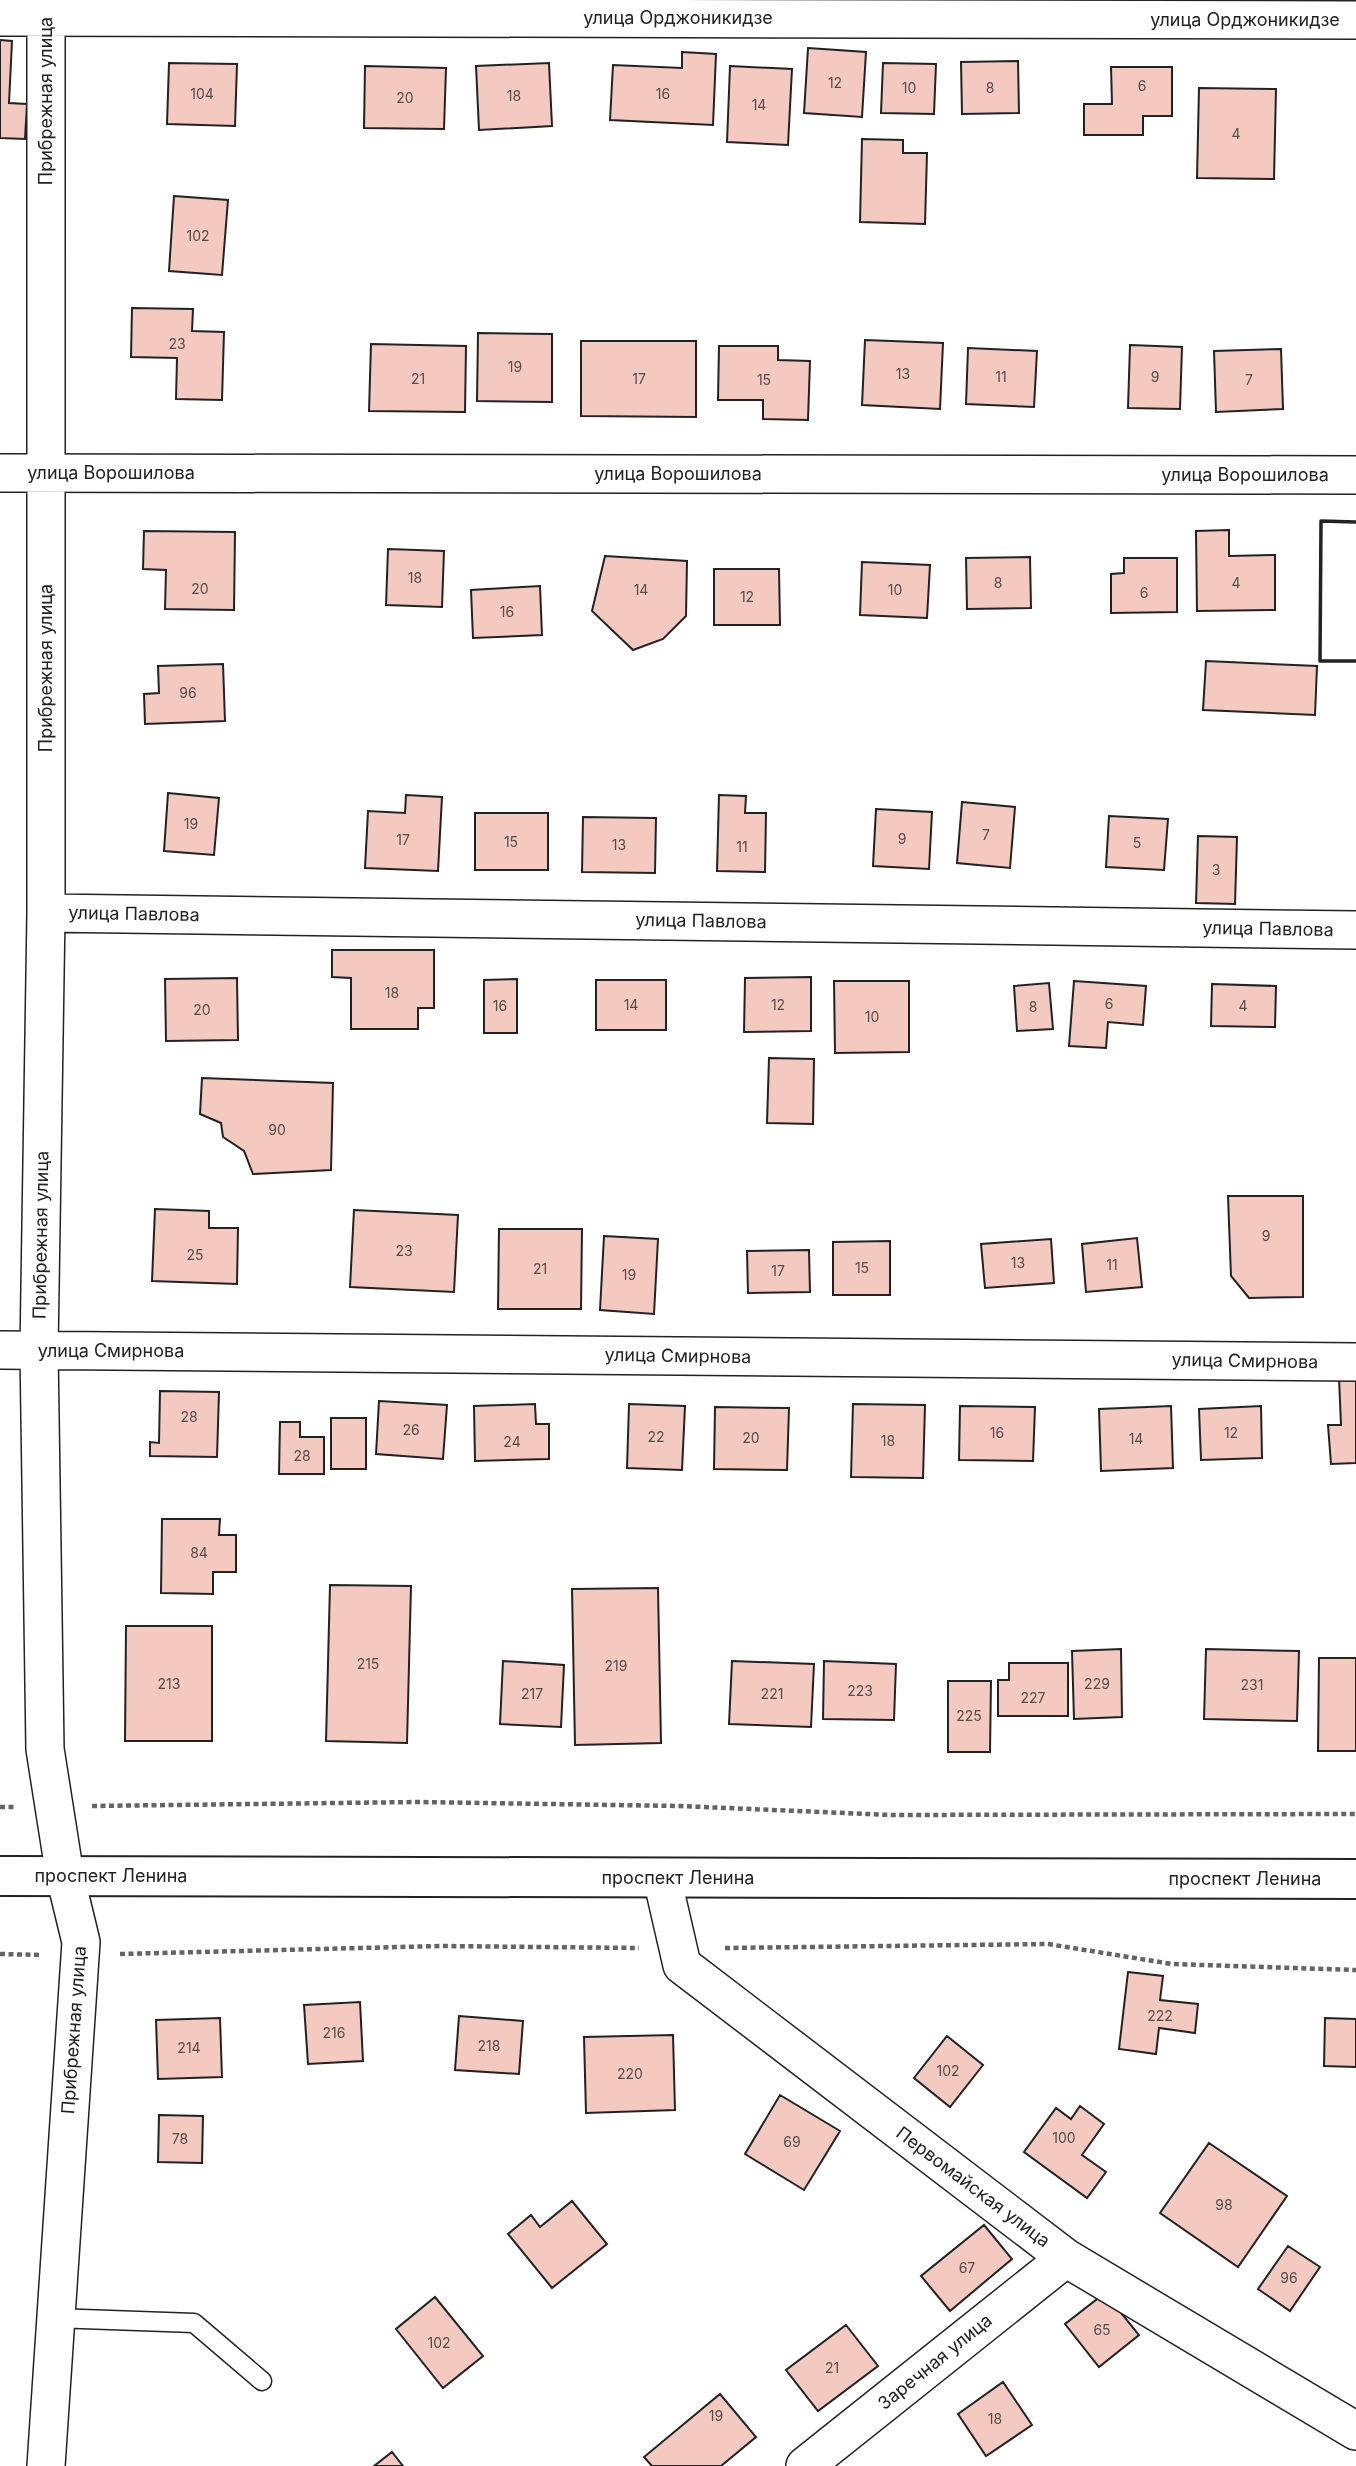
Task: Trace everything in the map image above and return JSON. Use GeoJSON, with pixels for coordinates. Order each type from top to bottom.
{"type":"FeatureCollection","features":[{"type":"Feature","properties":{"kind":"main road","name":"проспект Ленина"},"geometry":{"type":"LineString","coordinates":[[0,1876],[1356,1879]]}},
{"type":"Feature","properties":{"kind":"street","name":"улица Орджоникидзе"},"geometry":{"type":"LineString","coordinates":[[0,17],[46,8],[1356,20]]}},
{"type":"Feature","properties":{"kind":"street","name":"Прибрежная улица"},"geometry":{"type":"LineString","coordinates":[[46,8],[46,913],[40,1350],[45,1749],[65,1876],[81,1942],[46,2466]]}},
{"type":"Feature","properties":{"kind":"street","name":"улица Ворошилова"},"geometry":{"type":"LineString","coordinates":[[0,472],[1356,475]]}},
{"type":"Feature","properties":{"kind":"street","name":"улица Павлова"},"geometry":{"type":"LineString","coordinates":[[46,913],[1356,930]]}},
{"type":"Feature","properties":{"kind":"street","name":"улица Смирнова"},"geometry":{"type":"LineString","coordinates":[[0,1350],[1356,1362]]}},
{"type":"Feature","properties":{"kind":"street","name":"Первомайская улица"},"geometry":{"type":"LineString","coordinates":[[663,1878],[682,1965],[1066,2258],[1356,2431]]}},
{"type":"Feature","properties":{"kind":"street","name":"Заречная улица"},"geometry":{"type":"LineString","coordinates":[[805,2466],[1066,2258]]}},
{"type":"Feature","properties":{"kind":"lane"},"geometry":{"type":"LineString","coordinates":[[54,2318],[194,2323],[262,2381]]}},
{"type":"Feature","properties":{"kind":"path"},"geometry":{"type":"LineString","coordinates":[[0,1807],[417,1802],[680,1806],[891,1815],[1356,1814]]}},
{"type":"Feature","properties":{"kind":"building"},"geometry":{"type":"Polygon","coordinates":[[[0,40],[12,41],[9,103],[27,104],[25,139],[0,138],[0,40]]]}},
{"type":"Feature","properties":{"kind":"building"},"geometry":{"type":"Polygon","coordinates":[[[808,48],[866,52],[862,117],[804,113],[808,48]]]}},
{"type":"Feature","properties":{"kind":"building"},"geometry":{"type":"Polygon","coordinates":[[[682,52],[716,54],[713,125],[610,120],[613,65],[682,68],[682,52]]]}},
{"type":"Feature","properties":{"kind":"building"},"geometry":{"type":"Polygon","coordinates":[[[1018,61],[1019,113],[962,114],[961,62],[1018,61]]]}},
{"type":"Feature","properties":{"kind":"building"},"geometry":{"type":"Polygon","coordinates":[[[169,63],[237,64],[235,126],[167,124],[169,63]]]}},
{"type":"Feature","properties":{"kind":"building"},"geometry":{"type":"Polygon","coordinates":[[[549,63],[552,126],[479,130],[476,66],[549,63]]]}},
{"type":"Feature","properties":{"kind":"building"},"geometry":{"type":"Polygon","coordinates":[[[883,63],[936,64],[934,114],[881,113],[883,63]]]}},
{"type":"Feature","properties":{"kind":"building"},"geometry":{"type":"Polygon","coordinates":[[[365,66],[446,68],[444,129],[364,128],[365,66]]]}},
{"type":"Feature","properties":{"kind":"building"},"geometry":{"type":"Polygon","coordinates":[[[730,66],[792,69],[788,145],[727,142],[730,66]]]}},
{"type":"Feature","properties":{"kind":"building"},"geometry":{"type":"Polygon","coordinates":[[[1111,67],[1172,67],[1172,116],[1143,116],[1143,135],[1084,135],[1084,104],[1112,104],[1111,67]]]}},
{"type":"Feature","properties":{"kind":"building"},"geometry":{"type":"Polygon","coordinates":[[[1199,88],[1276,89],[1274,179],[1197,178],[1199,88]]]}},
{"type":"Feature","properties":{"kind":"building"},"geometry":{"type":"Polygon","coordinates":[[[862,139],[903,140],[903,153],[927,153],[925,224],[860,222],[862,139]]]}},
{"type":"Feature","properties":{"kind":"building"},"geometry":{"type":"Polygon","coordinates":[[[174,196],[228,200],[222,275],[169,271],[174,196]]]}},
{"type":"Feature","properties":{"kind":"building"},"geometry":{"type":"Polygon","coordinates":[[[132,308],[193,309],[192,331],[224,332],[222,400],[176,399],[177,358],[131,357],[132,308]]]}},
{"type":"Feature","properties":{"kind":"building"},"geometry":{"type":"Polygon","coordinates":[[[478,333],[552,334],[552,402],[477,401],[478,333]]]}},
{"type":"Feature","properties":{"kind":"building"},"geometry":{"type":"Polygon","coordinates":[[[865,340],[943,343],[940,409],[862,405],[865,340]]]}},
{"type":"Feature","properties":{"kind":"building"},"geometry":{"type":"Polygon","coordinates":[[[581,341],[696,341],[696,417],[581,416],[581,341]]]}},
{"type":"Feature","properties":{"kind":"building"},"geometry":{"type":"Polygon","coordinates":[[[371,344],[466,346],[465,412],[369,411],[371,344]]]}},
{"type":"Feature","properties":{"kind":"building"},"geometry":{"type":"Polygon","coordinates":[[[1130,345],[1182,347],[1180,409],[1128,408],[1130,345]]]}},
{"type":"Feature","properties":{"kind":"building"},"geometry":{"type":"Polygon","coordinates":[[[719,346],[778,346],[778,360],[810,361],[808,420],[763,419],[763,400],[718,400],[719,346]]]}},
{"type":"Feature","properties":{"kind":"building"},"geometry":{"type":"Polygon","coordinates":[[[968,348],[1037,351],[1034,407],[966,404],[968,348]]]}},
{"type":"Feature","properties":{"kind":"building"},"geometry":{"type":"Polygon","coordinates":[[[1281,349],[1283,409],[1216,412],[1214,351],[1281,349]]]}},
{"type":"Feature","properties":{"kind":"building"},"geometry":{"type":"Polygon","coordinates":[[[1229,530],[1229,556],[1275,555],[1275,610],[1197,611],[1196,531],[1229,530]]]}},
{"type":"Feature","properties":{"kind":"building"},"geometry":{"type":"Polygon","coordinates":[[[144,531],[235,532],[234,610],[165,609],[166,570],[143,569],[144,531]]]}},
{"type":"Feature","properties":{"kind":"building"},"geometry":{"type":"Polygon","coordinates":[[[388,549],[444,551],[442,607],[386,605],[388,549]]]}},
{"type":"Feature","properties":{"kind":"building"},"geometry":{"type":"Polygon","coordinates":[[[605,556],[687,561],[686,616],[663,639],[633,650],[592,611],[605,556]]]}},
{"type":"Feature","properties":{"kind":"building"},"geometry":{"type":"Polygon","coordinates":[[[1030,557],[1031,608],[967,609],[966,558],[1030,557]]]}},
{"type":"Feature","properties":{"kind":"building"},"geometry":{"type":"Polygon","coordinates":[[[1124,558],[1177,558],[1177,612],[1111,613],[1111,574],[1124,573],[1124,558]]]}},
{"type":"Feature","properties":{"kind":"building"},"geometry":{"type":"Polygon","coordinates":[[[862,562],[930,565],[927,618],[860,615],[862,562]]]}},
{"type":"Feature","properties":{"kind":"building"},"geometry":{"type":"Polygon","coordinates":[[[714,569],[779,569],[780,625],[714,625],[714,569]]]}},
{"type":"Feature","properties":{"kind":"building"},"geometry":{"type":"Polygon","coordinates":[[[540,586],[542,635],[473,638],[471,590],[540,586]]]}},
{"type":"Feature","properties":{"kind":"building"},"geometry":{"type":"Polygon","coordinates":[[[1206,661],[1317,666],[1315,715],[1203,710],[1206,661]]]}},
{"type":"Feature","properties":{"kind":"building"},"geometry":{"type":"Polygon","coordinates":[[[223,664],[225,721],[145,724],[144,694],[159,693],[158,666],[223,664]]]}},
{"type":"Feature","properties":{"kind":"building"},"geometry":{"type":"Polygon","coordinates":[[[168,793],[219,798],[214,855],[164,851],[168,793]]]}},
{"type":"Feature","properties":{"kind":"building"},"geometry":{"type":"Polygon","coordinates":[[[406,795],[442,797],[438,871],[365,868],[368,811],[405,813],[406,795]]]}},
{"type":"Feature","properties":{"kind":"building"},"geometry":{"type":"Polygon","coordinates":[[[719,795],[746,796],[745,813],[766,813],[765,872],[717,871],[719,795]]]}},
{"type":"Feature","properties":{"kind":"building"},"geometry":{"type":"Polygon","coordinates":[[[962,802],[1015,807],[1010,868],[957,863],[962,802]]]}},
{"type":"Feature","properties":{"kind":"building"},"geometry":{"type":"Polygon","coordinates":[[[876,809],[932,812],[929,869],[873,866],[876,809]]]}},
{"type":"Feature","properties":{"kind":"building"},"geometry":{"type":"Polygon","coordinates":[[[475,813],[548,813],[548,870],[475,870],[475,813]]]}},
{"type":"Feature","properties":{"kind":"building"},"geometry":{"type":"Polygon","coordinates":[[[1109,816],[1168,819],[1164,870],[1106,867],[1109,816]]]}},
{"type":"Feature","properties":{"kind":"building"},"geometry":{"type":"Polygon","coordinates":[[[583,817],[656,818],[655,873],[582,872],[583,817]]]}},
{"type":"Feature","properties":{"kind":"building"},"geometry":{"type":"Polygon","coordinates":[[[1198,836],[1237,837],[1235,904],[1196,903],[1198,836]]]}},
{"type":"Feature","properties":{"kind":"building"},"geometry":{"type":"Polygon","coordinates":[[[332,950],[434,950],[434,1008],[418,1008],[418,1029],[351,1029],[351,978],[332,977],[332,950]]]}},
{"type":"Feature","properties":{"kind":"building"},"geometry":{"type":"Polygon","coordinates":[[[811,977],[811,1031],[744,1032],[745,978],[811,977]]]}},
{"type":"Feature","properties":{"kind":"building"},"geometry":{"type":"Polygon","coordinates":[[[237,978],[238,1040],[166,1041],[165,979],[237,978]]]}},
{"type":"Feature","properties":{"kind":"building"},"geometry":{"type":"Polygon","coordinates":[[[517,979],[517,1033],[484,1033],[484,980],[517,979]]]}},
{"type":"Feature","properties":{"kind":"building"},"geometry":{"type":"Polygon","coordinates":[[[596,980],[666,980],[666,1030],[596,1030],[596,980]]]}},
{"type":"Feature","properties":{"kind":"building"},"geometry":{"type":"Polygon","coordinates":[[[834,981],[909,981],[909,1052],[835,1053],[834,981]]]}},
{"type":"Feature","properties":{"kind":"building"},"geometry":{"type":"Polygon","coordinates":[[[1074,981],[1146,986],[1143,1025],[1108,1022],[1106,1048],[1069,1046],[1074,981]]]}},
{"type":"Feature","properties":{"kind":"building"},"geometry":{"type":"Polygon","coordinates":[[[1049,983],[1053,1029],[1017,1031],[1014,986],[1049,983]]]}},
{"type":"Feature","properties":{"kind":"building"},"geometry":{"type":"Polygon","coordinates":[[[1212,984],[1276,986],[1275,1027],[1211,1026],[1212,984]]]}},
{"type":"Feature","properties":{"kind":"building"},"geometry":{"type":"Polygon","coordinates":[[[769,1058],[814,1059],[813,1124],[767,1123],[769,1058]]]}},
{"type":"Feature","properties":{"kind":"building"},"geometry":{"type":"Polygon","coordinates":[[[202,1078],[333,1083],[331,1170],[253,1174],[244,1151],[223,1137],[221,1123],[200,1114],[202,1078]]]}},
{"type":"Feature","properties":{"kind":"building"},"geometry":{"type":"Polygon","coordinates":[[[1228,1196],[1303,1196],[1303,1297],[1249,1298],[1231,1276],[1228,1196]]]}},
{"type":"Feature","properties":{"kind":"building"},"geometry":{"type":"Polygon","coordinates":[[[155,1209],[209,1211],[209,1228],[238,1228],[237,1284],[152,1281],[155,1209]]]}},
{"type":"Feature","properties":{"kind":"building"},"geometry":{"type":"Polygon","coordinates":[[[354,1210],[458,1215],[454,1292],[350,1287],[354,1210]]]}},
{"type":"Feature","properties":{"kind":"building"},"geometry":{"type":"Polygon","coordinates":[[[499,1229],[582,1229],[581,1309],[498,1309],[499,1229]]]}},
{"type":"Feature","properties":{"kind":"building"},"geometry":{"type":"Polygon","coordinates":[[[604,1236],[658,1239],[654,1314],[600,1310],[604,1236]]]}},
{"type":"Feature","properties":{"kind":"building"},"geometry":{"type":"Polygon","coordinates":[[[1137,1238],[1142,1287],[1086,1292],[1082,1244],[1137,1238]]]}},
{"type":"Feature","properties":{"kind":"building"},"geometry":{"type":"Polygon","coordinates":[[[1051,1239],[1054,1283],[985,1288],[981,1244],[1051,1239]]]}},
{"type":"Feature","properties":{"kind":"building"},"geometry":{"type":"Polygon","coordinates":[[[890,1241],[890,1295],[833,1295],[833,1242],[890,1241]]]}},
{"type":"Feature","properties":{"kind":"building"},"geometry":{"type":"Polygon","coordinates":[[[809,1250],[810,1292],[748,1293],[747,1251],[809,1250]]]}},
{"type":"Feature","properties":{"kind":"building"},"geometry":{"type":"Polygon","coordinates":[[[1356,1377],[1356,1463],[1331,1464],[1328,1425],[1341,1425],[1339,1378],[1356,1377]]]}},
{"type":"Feature","properties":{"kind":"building"},"geometry":{"type":"Polygon","coordinates":[[[160,1391],[219,1392],[217,1457],[150,1456],[150,1442],[159,1443],[160,1391]]]}},
{"type":"Feature","properties":{"kind":"building"},"geometry":{"type":"Polygon","coordinates":[[[379,1401],[447,1405],[443,1459],[376,1454],[379,1401]]]}},
{"type":"Feature","properties":{"kind":"building"},"geometry":{"type":"Polygon","coordinates":[[[535,1404],[536,1424],[549,1424],[549,1459],[475,1461],[474,1406],[535,1404]]]}},
{"type":"Feature","properties":{"kind":"building"},"geometry":{"type":"Polygon","coordinates":[[[629,1404],[685,1406],[682,1470],[627,1468],[629,1404]]]}},
{"type":"Feature","properties":{"kind":"building"},"geometry":{"type":"Polygon","coordinates":[[[853,1404],[925,1405],[923,1478],[851,1477],[853,1404]]]}},
{"type":"Feature","properties":{"kind":"building"},"geometry":{"type":"Polygon","coordinates":[[[960,1406],[1035,1407],[1033,1461],[959,1460],[960,1406]]]}},
{"type":"Feature","properties":{"kind":"building"},"geometry":{"type":"Polygon","coordinates":[[[1171,1406],[1173,1468],[1101,1471],[1099,1409],[1171,1406]]]}},
{"type":"Feature","properties":{"kind":"building"},"geometry":{"type":"Polygon","coordinates":[[[1261,1406],[1262,1458],[1201,1460],[1199,1409],[1261,1406]]]}},
{"type":"Feature","properties":{"kind":"building"},"geometry":{"type":"Polygon","coordinates":[[[715,1407],[789,1408],[787,1470],[714,1469],[715,1407]]]}},
{"type":"Feature","properties":{"kind":"building"},"geometry":{"type":"Polygon","coordinates":[[[331,1418],[366,1418],[366,1469],[331,1469],[331,1418]]]}},
{"type":"Feature","properties":{"kind":"building"},"geometry":{"type":"Polygon","coordinates":[[[280,1422],[300,1422],[300,1437],[324,1437],[324,1474],[279,1474],[280,1422]]]}},
{"type":"Feature","properties":{"kind":"building"},"geometry":{"type":"Polygon","coordinates":[[[162,1519],[220,1519],[219,1535],[236,1535],[236,1572],[213,1572],[213,1594],[161,1593],[162,1519]]]}},
{"type":"Feature","properties":{"kind":"building"},"geometry":{"type":"Polygon","coordinates":[[[330,1585],[411,1586],[407,1743],[326,1741],[330,1585]]]}},
{"type":"Feature","properties":{"kind":"building"},"geometry":{"type":"Polygon","coordinates":[[[658,1588],[661,1743],[575,1745],[572,1589],[658,1588]]]}},
{"type":"Feature","properties":{"kind":"building"},"geometry":{"type":"Polygon","coordinates":[[[126,1626],[212,1626],[212,1741],[125,1741],[126,1626]]]}},
{"type":"Feature","properties":{"kind":"building"},"geometry":{"type":"Polygon","coordinates":[[[1121,1649],[1122,1717],[1074,1719],[1072,1651],[1121,1649]]]}},
{"type":"Feature","properties":{"kind":"building"},"geometry":{"type":"Polygon","coordinates":[[[1206,1649],[1299,1651],[1297,1721],[1204,1719],[1206,1649]]]}},
{"type":"Feature","properties":{"kind":"building"},"geometry":{"type":"Polygon","coordinates":[[[1319,1658],[1356,1658],[1356,1751],[1318,1751],[1319,1658]]]}},
{"type":"Feature","properties":{"kind":"building"},"geometry":{"type":"Polygon","coordinates":[[[503,1661],[564,1665],[561,1727],[500,1724],[503,1661]]]}},
{"type":"Feature","properties":{"kind":"building"},"geometry":{"type":"Polygon","coordinates":[[[732,1661],[814,1664],[811,1727],[729,1724],[732,1661]]]}},
{"type":"Feature","properties":{"kind":"building"},"geometry":{"type":"Polygon","coordinates":[[[824,1661],[896,1664],[894,1720],[823,1719],[824,1661]]]}},
{"type":"Feature","properties":{"kind":"building"},"geometry":{"type":"Polygon","coordinates":[[[1009,1663],[1068,1663],[1068,1716],[998,1716],[998,1680],[1009,1680],[1009,1663]]]}},
{"type":"Feature","properties":{"kind":"building"},"geometry":{"type":"Polygon","coordinates":[[[948,1681],[991,1681],[990,1752],[948,1752],[948,1681]]]}},
{"type":"Feature","properties":{"kind":"building"},"geometry":{"type":"Polygon","coordinates":[[[1128,1972],[1163,1976],[1160,2000],[1198,2004],[1195,2033],[1159,2028],[1156,2054],[1119,2049],[1128,1972]]]}},
{"type":"Feature","properties":{"kind":"building"},"geometry":{"type":"Polygon","coordinates":[[[360,2002],[363,2061],[308,2064],[304,2005],[360,2002]]]}},
{"type":"Feature","properties":{"kind":"building"},"geometry":{"type":"Polygon","coordinates":[[[459,2016],[523,2021],[519,2074],[455,2070],[459,2016]]]}},
{"type":"Feature","properties":{"kind":"building"},"geometry":{"type":"Polygon","coordinates":[[[220,2018],[222,2077],[158,2079],[156,2020],[220,2018]]]}},
{"type":"Feature","properties":{"kind":"building"},"geometry":{"type":"Polygon","coordinates":[[[1325,2018],[1356,2019],[1356,2067],[1324,2066],[1325,2018]]]}},
{"type":"Feature","properties":{"kind":"building"},"geometry":{"type":"Polygon","coordinates":[[[673,2035],[675,2110],[586,2113],[584,2037],[673,2035]]]}},
{"type":"Feature","properties":{"kind":"building"},"geometry":{"type":"Polygon","coordinates":[[[947,2036],[983,2065],[950,2107],[914,2078],[947,2036]]]}},
{"type":"Feature","properties":{"kind":"building"},"geometry":{"type":"Polygon","coordinates":[[[780,2095],[840,2131],[804,2190],[745,2154],[780,2095]]]}},
{"type":"Feature","properties":{"kind":"building"},"geometry":{"type":"Polygon","coordinates":[[[1080,2106],[1104,2124],[1082,2155],[1106,2172],[1087,2198],[1024,2152],[1056,2108],[1071,2119],[1080,2106]]]}},
{"type":"Feature","properties":{"kind":"building"},"geometry":{"type":"Polygon","coordinates":[[[159,2115],[203,2116],[202,2163],[158,2162],[159,2115]]]}},
{"type":"Feature","properties":{"kind":"building"},"geometry":{"type":"Polygon","coordinates":[[[1209,2143],[1287,2196],[1238,2267],[1160,2213],[1209,2143]]]}},
{"type":"Feature","properties":{"kind":"building"},"geometry":{"type":"Polygon","coordinates":[[[572,2201],[607,2244],[552,2288],[508,2234],[531,2215],[540,2227],[572,2201]]]}},
{"type":"Feature","properties":{"kind":"building"},"geometry":{"type":"Polygon","coordinates":[[[984,2225],[1012,2259],[950,2311],[921,2276],[984,2225]]]}},
{"type":"Feature","properties":{"kind":"building"},"geometry":{"type":"Polygon","coordinates":[[[1288,2246],[1320,2267],[1290,2311],[1258,2289],[1288,2246]]]}},
{"type":"Feature","properties":{"kind":"building"},"geometry":{"type":"Polygon","coordinates":[[[1105,2293],[1139,2335],[1099,2367],[1065,2324],[1105,2293]]]}},
{"type":"Feature","properties":{"kind":"building"},"geometry":{"type":"Polygon","coordinates":[[[435,2297],[483,2356],[443,2388],[396,2329],[435,2297]]]}},
{"type":"Feature","properties":{"kind":"building"},"geometry":{"type":"Polygon","coordinates":[[[846,2325],[878,2366],[818,2411],[786,2370],[846,2325]]]}},
{"type":"Feature","properties":{"kind":"building"},"geometry":{"type":"Polygon","coordinates":[[[1003,2382],[1032,2425],[986,2456],[958,2414],[1003,2382]]]}},
{"type":"Feature","properties":{"kind":"building"},"geometry":{"type":"Polygon","coordinates":[[[720,2394],[756,2437],[721,2466],[652,2466],[644,2457],[720,2394]]]}},
{"type":"Feature","properties":{"kind":"building"},"geometry":{"type":"Polygon","coordinates":[[[392,2452],[403,2466],[374,2466],[392,2452]]]}},
{"type":"Feature","properties":{"kind":"wall"},"geometry":{"type":"LineString","coordinates":[[1356,522],[1321,521],[1320,661],[1356,661]]}}]}
